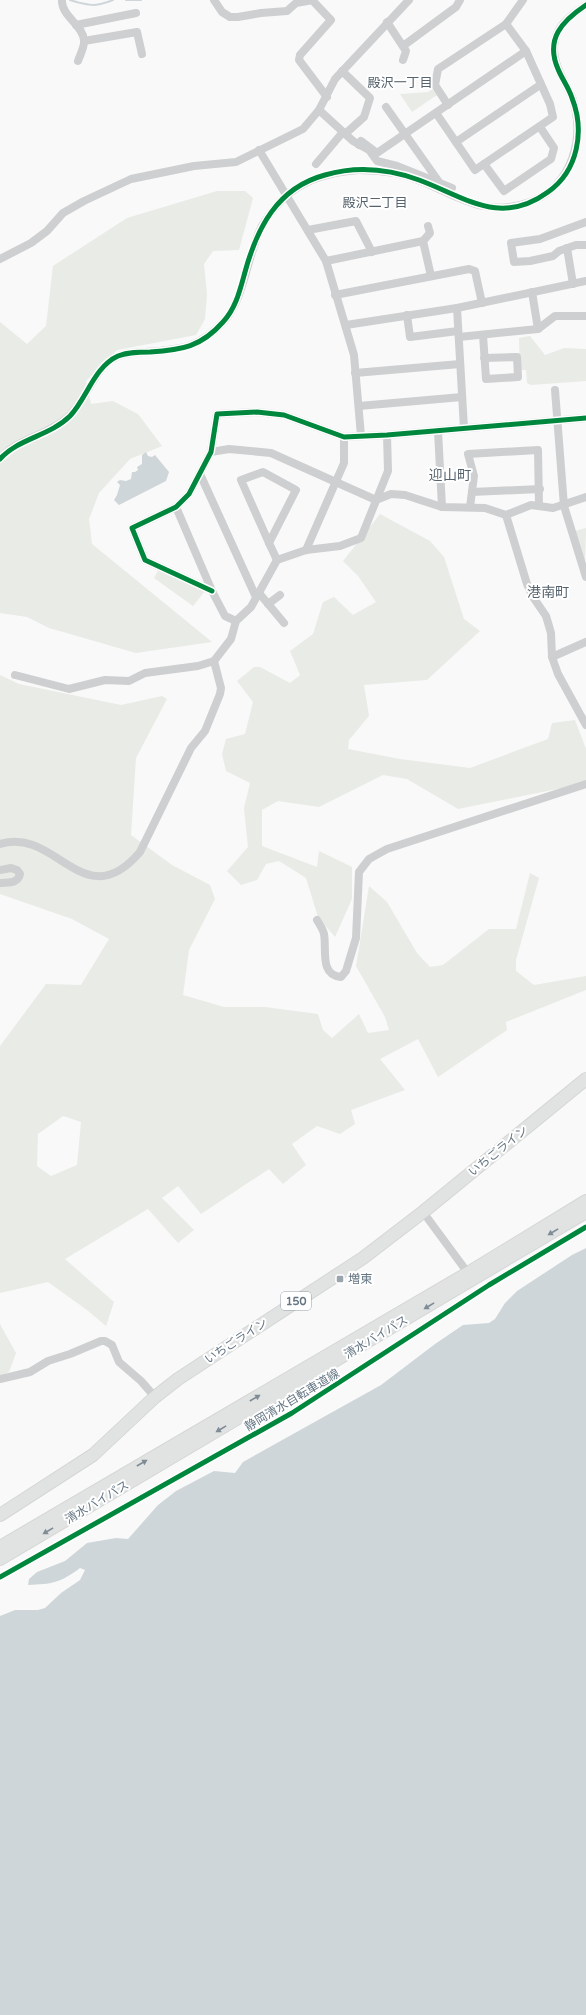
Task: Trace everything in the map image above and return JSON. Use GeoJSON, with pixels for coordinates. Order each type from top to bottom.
{"type":"FeatureCollection","features":[{"type":"Feature","properties":{"kind":"highway","name":"いちごライン"},"geometry":{"type":"LineString","coordinates":[[0,1515],[93,1455],[155,1397],[178,1379],[363,1258],[423,1212],[586,1079]]}},
{"type":"Feature","properties":{"kind":"highway","name":"清水バイパス"},"geometry":{"type":"LineString","coordinates":[[0,1546],[468,1273],[586,1201]]}},
{"type":"Feature","properties":{"kind":"highway","name":"清水バイパス"},"geometry":{"type":"LineString","coordinates":[[0,1559],[508,1260],[586,1212]]}},
{"type":"Feature","properties":{"kind":"highway"},"geometry":{"type":"LineString","coordinates":[[468,1273],[489,1268],[508,1260]]}},
{"type":"Feature","properties":{"kind":"street"},"geometry":{"type":"LineString","coordinates":[[62,0],[63,8],[76,25],[84,41],[78,61]]}},
{"type":"Feature","properties":{"kind":"street"},"geometry":{"type":"LineString","coordinates":[[214,0],[222,12],[230,17],[287,11],[296,3],[313,0],[331,20],[300,55],[299,60],[327,97]]}},
{"type":"Feature","properties":{"kind":"street"},"geometry":{"type":"LineString","coordinates":[[0,259],[31,243],[47,231],[64,213],[84,201],[131,179],[194,166],[236,162],[245,159],[259,150],[303,129],[319,110],[335,79],[409,0]]}},
{"type":"Feature","properties":{"kind":"street"},"geometry":{"type":"LineString","coordinates":[[403,46],[456,7],[460,0]]}},
{"type":"Feature","properties":{"kind":"street"},"geometry":{"type":"LineString","coordinates":[[448,105],[435,85],[438,69],[506,24],[523,0]]}},
{"type":"Feature","properties":{"kind":"street"},"geometry":{"type":"LineString","coordinates":[[0,459],[16,446],[60,424],[78,406],[98,373],[116,357],[132,353],[178,350],[192,346],[212,333],[225,320],[236,302],[250,254],[262,226],[272,210],[293,190],[314,178],[326,174],[359,170],[382,171],[420,180],[470,203],[491,208],[511,208],[521,205],[548,192],[560,182],[568,171],[575,157],[578,140],[576,110],[558,68],[554,54],[555,40],[560,26],[586,5]]}},
{"type":"Feature","properties":{"kind":"street"},"geometry":{"type":"LineString","coordinates":[[76,25],[136,13]]}},
{"type":"Feature","properties":{"kind":"street"},"geometry":{"type":"LineString","coordinates":[[387,22],[406,51],[403,60]]}},
{"type":"Feature","properties":{"kind":"street"},"geometry":{"type":"LineString","coordinates":[[436,113],[475,170],[553,117],[550,104],[540,85],[526,51],[506,24]]}},
{"type":"Feature","properties":{"kind":"street"},"geometry":{"type":"LineString","coordinates":[[84,41],[137,32],[142,54]]}},
{"type":"Feature","properties":{"kind":"street"},"geometry":{"type":"LineString","coordinates":[[359,145],[361,141],[377,153],[526,51]]}},
{"type":"Feature","properties":{"kind":"street"},"geometry":{"type":"LineString","coordinates":[[316,164],[344,133],[364,117],[370,98],[369,95],[342,71]]}},
{"type":"Feature","properties":{"kind":"street"},"geometry":{"type":"LineString","coordinates":[[456,142],[540,85]]}},
{"type":"Feature","properties":{"kind":"street"},"geometry":{"type":"LineString","coordinates":[[386,107],[439,182]]}},
{"type":"Feature","properties":{"kind":"street"},"geometry":{"type":"LineString","coordinates":[[319,110],[344,133],[359,145],[369,150],[377,161],[397,166],[452,188]]}},
{"type":"Feature","properties":{"kind":"street"},"geometry":{"type":"LineString","coordinates":[[484,164],[504,191],[551,159],[554,148],[540,127]]}},
{"type":"Feature","properties":{"kind":"street"},"geometry":{"type":"LineString","coordinates":[[259,150],[326,261],[354,355],[359,406],[360,436]]}},
{"type":"Feature","properties":{"kind":"street"},"geometry":{"type":"LineString","coordinates":[[308,230],[356,221],[372,252]]}},
{"type":"Feature","properties":{"kind":"street"},"geometry":{"type":"LineString","coordinates":[[586,223],[540,239],[511,243],[514,262],[530,261],[553,256],[567,248],[576,245],[586,245]]}},
{"type":"Feature","properties":{"kind":"street"},"geometry":{"type":"LineString","coordinates":[[326,261],[423,241],[430,233],[428,226]]}},
{"type":"Feature","properties":{"kind":"street"},"geometry":{"type":"LineString","coordinates":[[423,241],[431,276]]}},
{"type":"Feature","properties":{"kind":"street"},"geometry":{"type":"LineString","coordinates":[[567,248],[573,284]]}},
{"type":"Feature","properties":{"kind":"street"},"geometry":{"type":"LineString","coordinates":[[336,295],[469,269],[475,272],[482,303]]}},
{"type":"Feature","properties":{"kind":"street"},"geometry":{"type":"LineString","coordinates":[[346,325],[457,308],[586,281]]}},
{"type":"Feature","properties":{"kind":"street"},"geometry":{"type":"LineString","coordinates":[[532,292],[538,329]]}},
{"type":"Feature","properties":{"kind":"street"},"geometry":{"type":"LineString","coordinates":[[457,308],[464,428]]}},
{"type":"Feature","properties":{"kind":"street"},"geometry":{"type":"LineString","coordinates":[[408,315],[410,337],[459,334],[483,335],[538,329],[555,316],[586,316]]}},
{"type":"Feature","properties":{"kind":"street"},"geometry":{"type":"LineString","coordinates":[[483,335],[484,358],[486,379],[518,377],[519,372],[517,357],[484,358]]}},
{"type":"Feature","properties":{"kind":"street"},"geometry":{"type":"LineString","coordinates":[[355,373],[460,364]]}},
{"type":"Feature","properties":{"kind":"street"},"geometry":{"type":"LineString","coordinates":[[555,390],[564,506],[586,577]]}},
{"type":"Feature","properties":{"kind":"street"},"geometry":{"type":"LineString","coordinates":[[359,406],[462,397]]}},
{"type":"Feature","properties":{"kind":"street"},"geometry":{"type":"LineString","coordinates":[[212,591],[145,560],[132,528],[176,507],[189,494],[211,452],[217,414],[257,412],[284,415],[344,437],[438,431],[586,418]]}},
{"type":"Feature","properties":{"kind":"street"},"geometry":{"type":"LineString","coordinates":[[438,431],[442,507]]}},
{"type":"Feature","properties":{"kind":"street"},"geometry":{"type":"LineString","coordinates":[[15,675],[69,689],[105,680],[129,681],[145,673],[198,666],[214,661],[231,639],[236,621],[251,607],[277,560],[306,550],[340,546],[361,538],[388,471],[387,435]]}},
{"type":"Feature","properties":{"kind":"street"},"geometry":{"type":"LineString","coordinates":[[306,550],[344,462],[344,437]]}},
{"type":"Feature","properties":{"kind":"street"},"geometry":{"type":"LineString","coordinates":[[211,452],[229,449],[271,453],[376,500],[391,494],[405,495],[442,507],[485,508],[506,515],[531,505],[540,504],[553,508],[564,506],[586,497]]}},
{"type":"Feature","properties":{"kind":"street"},"geometry":{"type":"LineString","coordinates":[[470,507],[474,476],[468,454],[538,450],[540,504]]}},
{"type":"Feature","properties":{"kind":"street"},"geometry":{"type":"LineString","coordinates":[[269,544],[296,490],[263,472],[241,480],[269,544],[277,560]]}},
{"type":"Feature","properties":{"kind":"street"},"geometry":{"type":"LineString","coordinates":[[200,474],[257,595],[268,604],[284,623]]}},
{"type":"Feature","properties":{"kind":"street"},"geometry":{"type":"LineString","coordinates":[[472,492],[540,488]]}},
{"type":"Feature","properties":{"kind":"street"},"geometry":{"type":"LineString","coordinates":[[176,507],[212,591],[225,616],[236,621]]}},
{"type":"Feature","properties":{"kind":"street"},"geometry":{"type":"LineString","coordinates":[[506,515],[527,584],[533,597],[546,616],[551,633],[552,657],[558,674],[586,726]]}},
{"type":"Feature","properties":{"kind":"street"},"geometry":{"type":"LineString","coordinates":[[268,604],[280,595]]}},
{"type":"Feature","properties":{"kind":"street"},"geometry":{"type":"LineString","coordinates":[[552,657],[586,642]]}},
{"type":"Feature","properties":{"kind":"street"},"geometry":{"type":"LineString","coordinates":[[0,844],[14,842],[31,844],[81,872],[105,878],[129,866],[140,852],[191,748],[204,731],[220,694],[221,688],[214,661]]}},
{"type":"Feature","properties":{"kind":"street"},"geometry":{"type":"LineString","coordinates":[[317,920],[324,935],[325,962],[328,971],[335,977],[341,977],[346,971],[356,938],[359,872],[369,859],[387,849],[586,784]]}},
{"type":"Feature","properties":{"kind":"street"},"geometry":{"type":"LineString","coordinates":[[0,870],[11,868],[17,870],[20,874],[19,879],[15,882],[0,883]]}},
{"type":"Feature","properties":{"kind":"street"},"geometry":{"type":"LineString","coordinates":[[423,1212],[468,1273]]}},
{"type":"Feature","properties":{"kind":"street"},"geometry":{"type":"LineString","coordinates":[[0,1379],[30,1372],[48,1361],[70,1354],[101,1341],[105,1341],[112,1345],[119,1362],[141,1381],[155,1397]]}},
{"type":"Feature","properties":{"kind":"shaded area"},"geometry":{"type":"Polygon","coordinates":[[[432,89],[437,95],[412,112],[400,94],[428,92],[432,89]]]}},
{"type":"Feature","properties":{"kind":"shaded area"},"geometry":{"type":"Polygon","coordinates":[[[217,191],[245,191],[253,198],[239,250],[213,251],[204,264],[207,294],[205,319],[196,335],[117,350],[86,381],[91,404],[113,401],[138,414],[162,446],[130,459],[99,493],[89,519],[92,544],[212,642],[136,653],[49,628],[27,617],[0,613],[0,322],[27,344],[46,326],[53,266],[127,218],[217,191]]]}},
{"type":"Feature","properties":{"kind":"shaded area"},"geometry":{"type":"Polygon","coordinates":[[[530,336],[545,355],[564,348],[586,349],[586,381],[531,385],[527,383],[526,370],[520,370],[519,338],[530,336]]]}},
{"type":"Feature","properties":{"kind":"shaded area"},"geometry":{"type":"Polygon","coordinates":[[[146,452],[148,456],[152,457],[155,455],[169,472],[166,481],[119,505],[114,500],[120,485],[117,482],[120,480],[126,481],[131,479],[132,472],[138,470],[137,467],[142,464],[142,455],[146,452]]]}},
{"type":"Feature","properties":{"kind":"shaded area"},"geometry":{"type":"Polygon","coordinates":[[[380,514],[430,541],[444,557],[464,619],[480,631],[427,680],[364,685],[369,716],[349,740],[348,749],[400,759],[470,768],[548,739],[552,723],[575,720],[586,749],[586,780],[562,788],[458,809],[407,779],[383,775],[319,807],[278,801],[262,810],[262,846],[317,867],[319,851],[352,867],[352,899],[335,937],[318,917],[306,878],[279,861],[266,864],[257,880],[241,885],[227,871],[248,847],[244,808],[250,783],[226,771],[222,754],[226,739],[245,734],[253,702],[237,681],[254,667],[260,667],[290,683],[300,675],[290,651],[313,634],[323,602],[334,597],[353,615],[376,602],[358,576],[343,561],[380,514]]]}},
{"type":"Feature","properties":{"kind":"shaded area"},"geometry":{"type":"Polygon","coordinates":[[[586,528],[585,562],[574,531],[586,528]]]}},
{"type":"Feature","properties":{"kind":"shaded area"},"geometry":{"type":"Polygon","coordinates":[[[159,569],[205,591],[193,606],[154,578],[159,569]]]}},
{"type":"Feature","properties":{"kind":"shaded area"},"geometry":{"type":"Polygon","coordinates":[[[0,675],[19,684],[121,705],[162,696],[167,699],[136,758],[131,835],[172,865],[210,885],[215,899],[189,950],[183,995],[224,1007],[265,1007],[318,1014],[323,1030],[332,1038],[359,1014],[368,1033],[389,1030],[385,1017],[356,966],[369,886],[387,902],[417,953],[430,967],[443,965],[489,929],[516,929],[530,873],[539,878],[516,960],[516,971],[534,985],[586,976],[586,990],[506,1022],[507,1030],[438,1077],[418,1039],[380,1059],[405,1090],[351,1110],[355,1124],[340,1134],[317,1126],[292,1144],[306,1165],[283,1184],[269,1169],[201,1214],[178,1186],[162,1198],[194,1230],[178,1243],[148,1209],[65,1259],[114,1302],[106,1326],[87,1310],[48,1282],[0,1293],[0,1046],[46,984],[81,985],[109,939],[72,919],[0,894],[0,675]],[[63,1116],[38,1134],[37,1166],[51,1176],[77,1165],[81,1122],[63,1116]]]}},
{"type":"Feature","properties":{"kind":"shaded area"},"geometry":{"type":"Polygon","coordinates":[[[586,1248],[586,2015],[0,2015],[0,1616],[15,1610],[38,1610],[45,1608],[61,1593],[80,1580],[85,1570],[80,1568],[67,1577],[56,1582],[28,1585],[29,1579],[37,1572],[65,1561],[87,1543],[116,1538],[128,1539],[158,1505],[176,1491],[214,1471],[235,1473],[243,1462],[381,1385],[435,1344],[463,1325],[489,1323],[495,1319],[505,1303],[517,1291],[572,1255],[586,1248]]]}},
{"type":"Feature","properties":{"kind":"shaded area"},"geometry":{"type":"Polygon","coordinates":[[[0,1324],[16,1353],[9,1372],[0,1376],[0,1324]]]}},
{"type":"Feature","properties":{"kind":"waterway"},"geometry":{"type":"LineString","coordinates":[[70,0],[82,4],[92,5],[113,0]]}},
{"type":"Feature","properties":{"kind":"waterway"},"geometry":{"type":"LineString","coordinates":[[126,0],[141,0]]}},
{"type":"Feature","properties":{"kind":"cycle path"},"geometry":{"type":"LineString","coordinates":[[0,459],[16,446],[62,423],[76,409],[103,367],[118,356],[138,352],[172,350],[190,346],[207,337],[215,330],[227,317],[234,305],[250,256],[263,225],[282,200],[294,189],[308,181],[325,175],[349,170],[384,171],[408,176],[483,206],[498,208],[514,207],[531,202],[548,192],[566,173],[572,162],[578,137],[576,111],[571,94],[554,58],[555,40],[563,24],[586,5]]}},
{"type":"Feature","properties":{"kind":"cycle path"},"geometry":{"type":"LineString","coordinates":[[212,591],[145,560],[132,528],[176,507],[189,494],[211,452],[217,414],[257,412],[284,415],[344,437],[387,435],[586,418]]}},
{"type":"Feature","properties":{"kind":"cycle path","name":"静岡清水自転車道線"},"geometry":{"type":"LineString","coordinates":[[0,1577],[292,1413],[489,1285],[586,1227]]}},
{"type":"Feature","properties":{"kind":"place","name":"増東"},"geometry":{"type":"Point","coordinates":[340,1279]}},
{"type":"Feature","properties":{"kind":"district","name":"殿沢一丁目"},"geometry":{"type":"Point","coordinates":[400,82]}},
{"type":"Feature","properties":{"kind":"district","name":"殿沢二丁目"},"geometry":{"type":"Point","coordinates":[375,202]}},
{"type":"Feature","properties":{"kind":"district","name":"迎山町"},"geometry":{"type":"Point","coordinates":[450,475]}},
{"type":"Feature","properties":{"kind":"district","name":"港南町"},"geometry":{"type":"Point","coordinates":[548,592]}}]}
